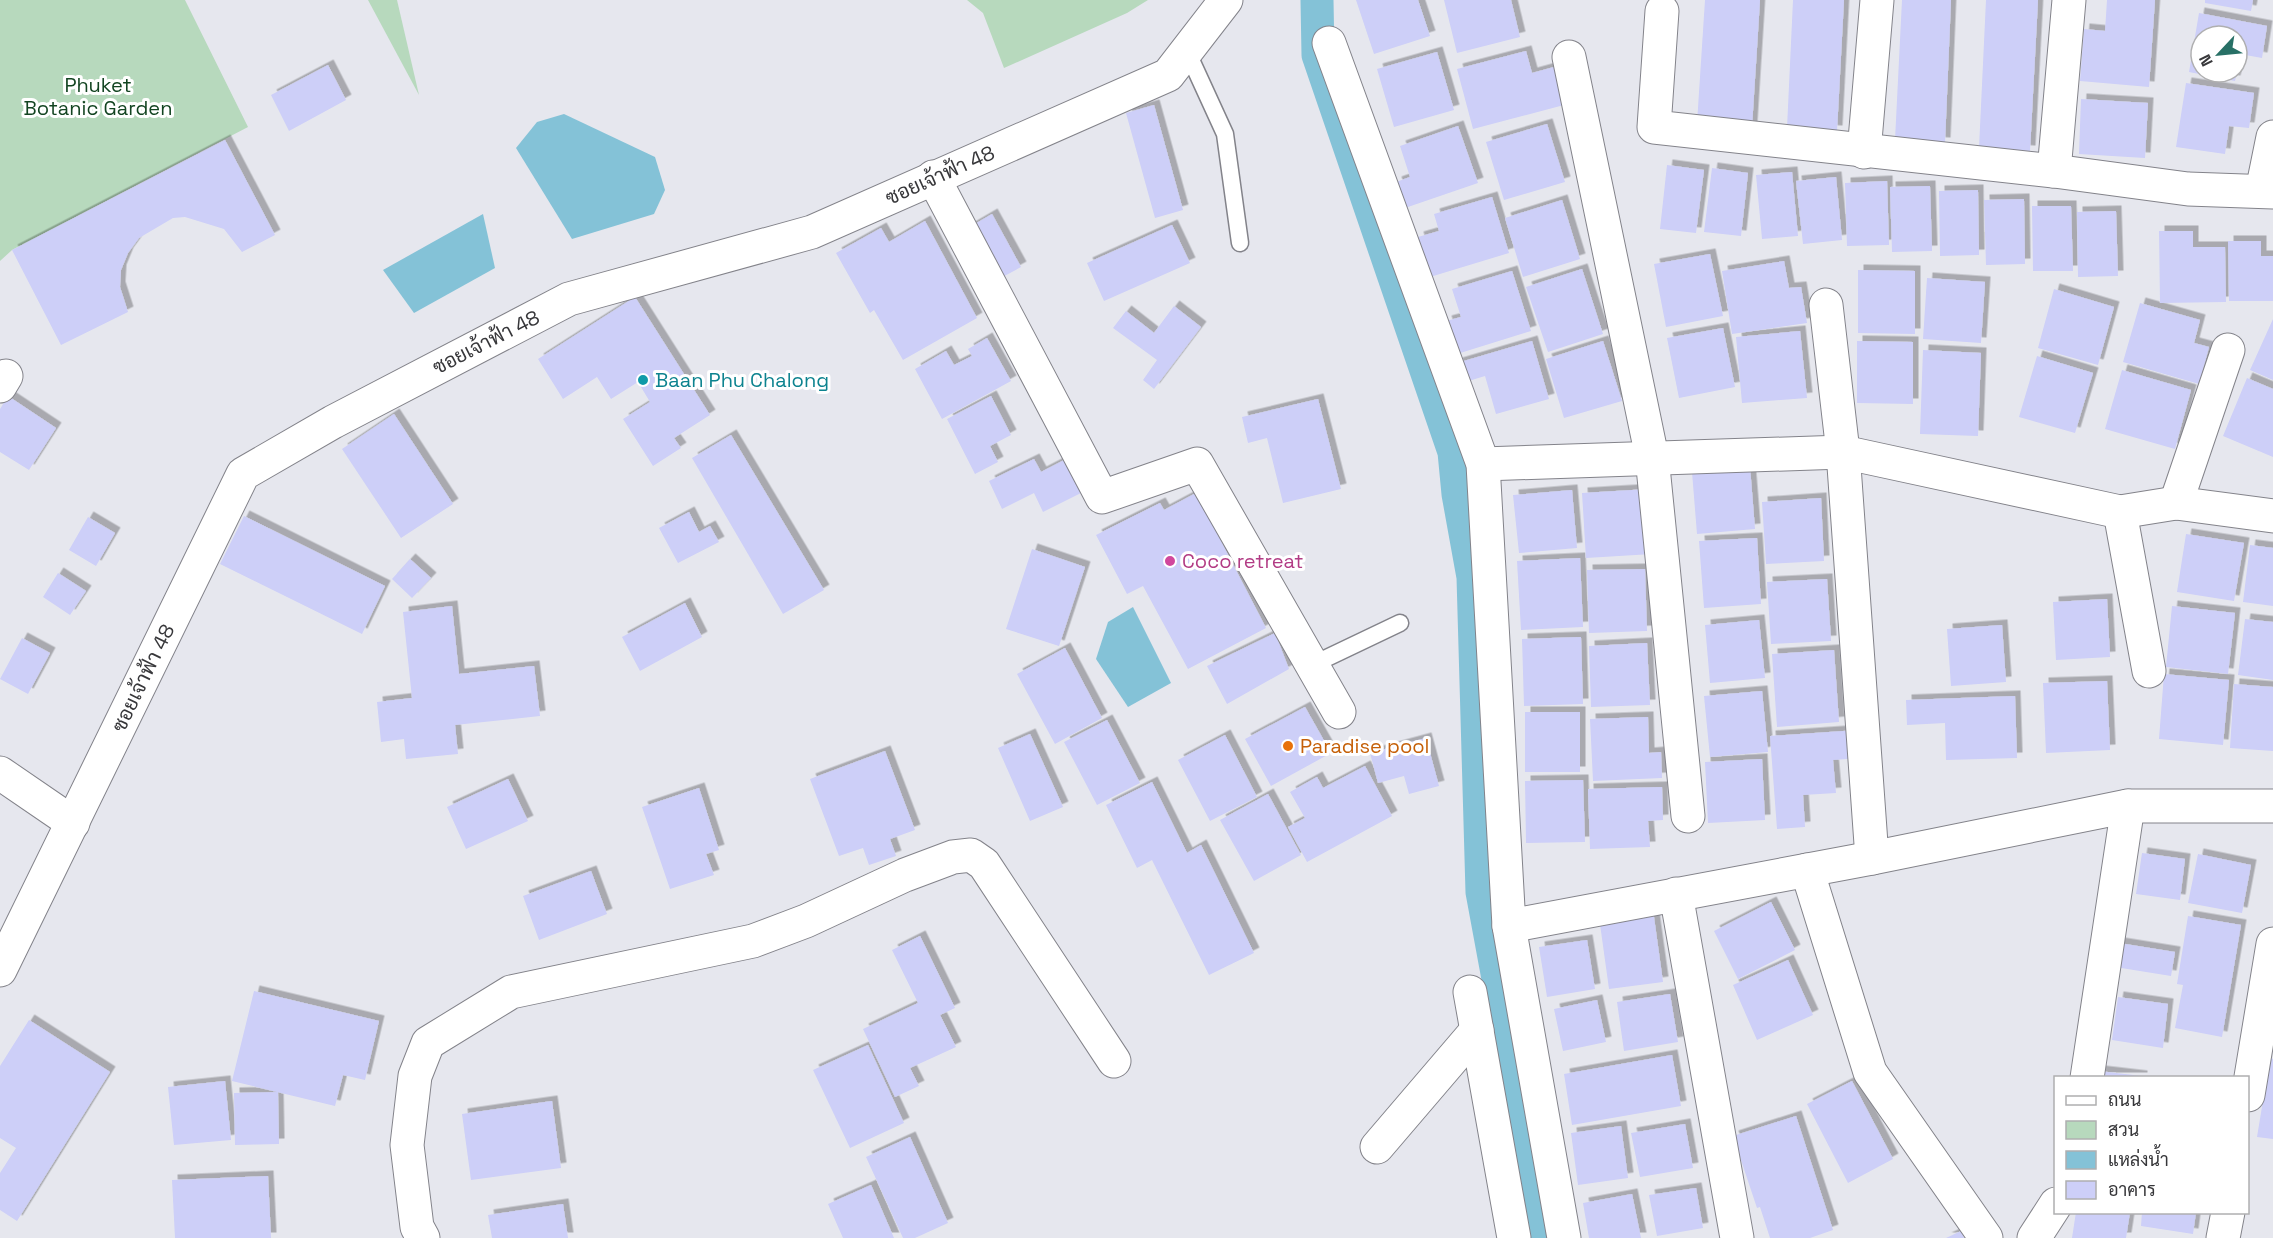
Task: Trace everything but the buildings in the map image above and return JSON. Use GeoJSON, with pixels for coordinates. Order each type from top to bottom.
{"type":"FeatureCollection","features":[{"type":"Feature","properties":{"kind":"street","name":"ซอยเจ้าฟ้า 48"},"geometry":{"type":"LineString","coordinates":[[0,970],[243,474],[333,422],[569,299],[812,232],[1168,75],[1226,0]]}},
{"type":"Feature","properties":{"kind":"street"},"geometry":{"type":"LineString","coordinates":[[1864,152],[1877,0]]}},
{"type":"Feature","properties":{"kind":"street"},"geometry":{"type":"LineString","coordinates":[[2054,171],[2069,0]]}},
{"type":"Feature","properties":{"kind":"street"},"geometry":{"type":"LineString","coordinates":[[1662,11],[1654,127],[1864,152],[2054,171],[2188,189],[2268,191],[2273,137]]}},
{"type":"Feature","properties":{"kind":"street"},"geometry":{"type":"LineString","coordinates":[[1329,43],[1483,464],[1509,926],[1564,1238]]}},
{"type":"Feature","properties":{"kind":"street"},"geometry":{"type":"LineString","coordinates":[[1569,57],[1652,457],[1689,816]]}},
{"type":"Feature","properties":{"kind":"street"},"geometry":{"type":"LineString","coordinates":[[933,177],[1102,497],[1197,464],[1339,712]]}},
{"type":"Feature","properties":{"kind":"street"},"geometry":{"type":"LineString","coordinates":[[1826,305],[1843,452],[1872,858]]}},
{"type":"Feature","properties":{"kind":"street"},"geometry":{"type":"LineString","coordinates":[[2176,503],[2228,350]]}},
{"type":"Feature","properties":{"kind":"street"},"geometry":{"type":"LineString","coordinates":[[1483,464],[1843,452],[2120,512],[2176,503],[2273,516]]}},
{"type":"Feature","properties":{"kind":"street"},"geometry":{"type":"LineString","coordinates":[[2120,512],[2149,671]]}},
{"type":"Feature","properties":{"kind":"street"},"geometry":{"type":"LineString","coordinates":[[0,773],[73,823]]}},
{"type":"Feature","properties":{"kind":"street"},"geometry":{"type":"LineString","coordinates":[[1509,926],[1872,858],[2128,806],[2273,806]]}},
{"type":"Feature","properties":{"kind":"street"},"geometry":{"type":"LineString","coordinates":[[2087,1076],[2128,806]]}},
{"type":"Feature","properties":{"kind":"street"},"geometry":{"type":"LineString","coordinates":[[423,1238],[417,1227],[406,1145],[415,1076],[428,1043],[511,992],[753,941],[806,921],[905,875],[953,857],[971,855],[984,864],[1114,1061]]}},
{"type":"Feature","properties":{"kind":"street"},"geometry":{"type":"LineString","coordinates":[[1807,870],[1870,1072],[1986,1238]]}},
{"type":"Feature","properties":{"kind":"street"},"geometry":{"type":"LineString","coordinates":[[1676,894],[1737,1238]]}},
{"type":"Feature","properties":{"kind":"street"},"geometry":{"type":"LineString","coordinates":[[2249,1083],[2273,944]]}},
{"type":"Feature","properties":{"kind":"street"},"geometry":{"type":"LineString","coordinates":[[1470,992],[1514,1238]]}},
{"type":"Feature","properties":{"kind":"street"},"geometry":{"type":"LineString","coordinates":[[1377,1147],[1477,1030]]}},
{"type":"Feature","properties":{"kind":"street"},"geometry":{"type":"LineString","coordinates":[[2034,1238],[2054,1206]]}},
{"type":"Feature","properties":{"kind":"street"},"geometry":{"type":"LineString","coordinates":[[2223,1238],[2228,1214]]}},
{"type":"Feature","properties":{"kind":"lane"},"geometry":{"type":"LineString","coordinates":[[1187,51],[1225,134],[1240,243]]}},
{"type":"Feature","properties":{"kind":"lane"},"geometry":{"type":"LineString","coordinates":[[1312,665],[1400,623]]}},
{"type":"Feature","properties":{"kind":"green space","name":"Phuket Botanic Garden"},"geometry":{"type":"Polygon","coordinates":[[[0,0],[185,0],[248,127],[12,250],[0,261],[0,0]]]}},
{"type":"Feature","properties":{"kind":"green space"},"geometry":{"type":"Polygon","coordinates":[[[368,0],[397,0],[419,95],[368,0]]]}},
{"type":"Feature","properties":{"kind":"green space"},"geometry":{"type":"Polygon","coordinates":[[[967,0],[1148,0],[1127,13],[1004,68],[983,13],[967,0]]]}},
{"type":"Feature","properties":{"kind":"water"},"geometry":{"type":"Polygon","coordinates":[[[564,114],[655,157],[665,190],[654,214],[572,239],[516,148],[537,122],[564,114]]]}},
{"type":"Feature","properties":{"kind":"water"},"geometry":{"type":"Polygon","coordinates":[[[483,214],[495,268],[414,313],[383,270],[483,214]]]}},
{"type":"Feature","properties":{"kind":"water"},"geometry":{"type":"Polygon","coordinates":[[[1133,607],[1171,683],[1128,707],[1096,659],[1108,622],[1133,607]]]}},
{"type":"Feature","properties":{"kind":"waterway"},"geometry":{"type":"LineString","coordinates":[[1317,0],[1318,55],[1454,452],[1458,494],[1473,577],[1482,892],[1546,1238]]}},
{"type":"Feature","properties":{"kind":"place","name":"Baan Phu Chalong"},"geometry":{"type":"Point","coordinates":[643,380]}},
{"type":"Feature","properties":{"kind":"place","name":"Coco retreat"},"geometry":{"type":"Point","coordinates":[1170,561]}},
{"type":"Feature","properties":{"kind":"place","name":"Paradise pool"},"geometry":{"type":"Point","coordinates":[1288,746]}}]}
